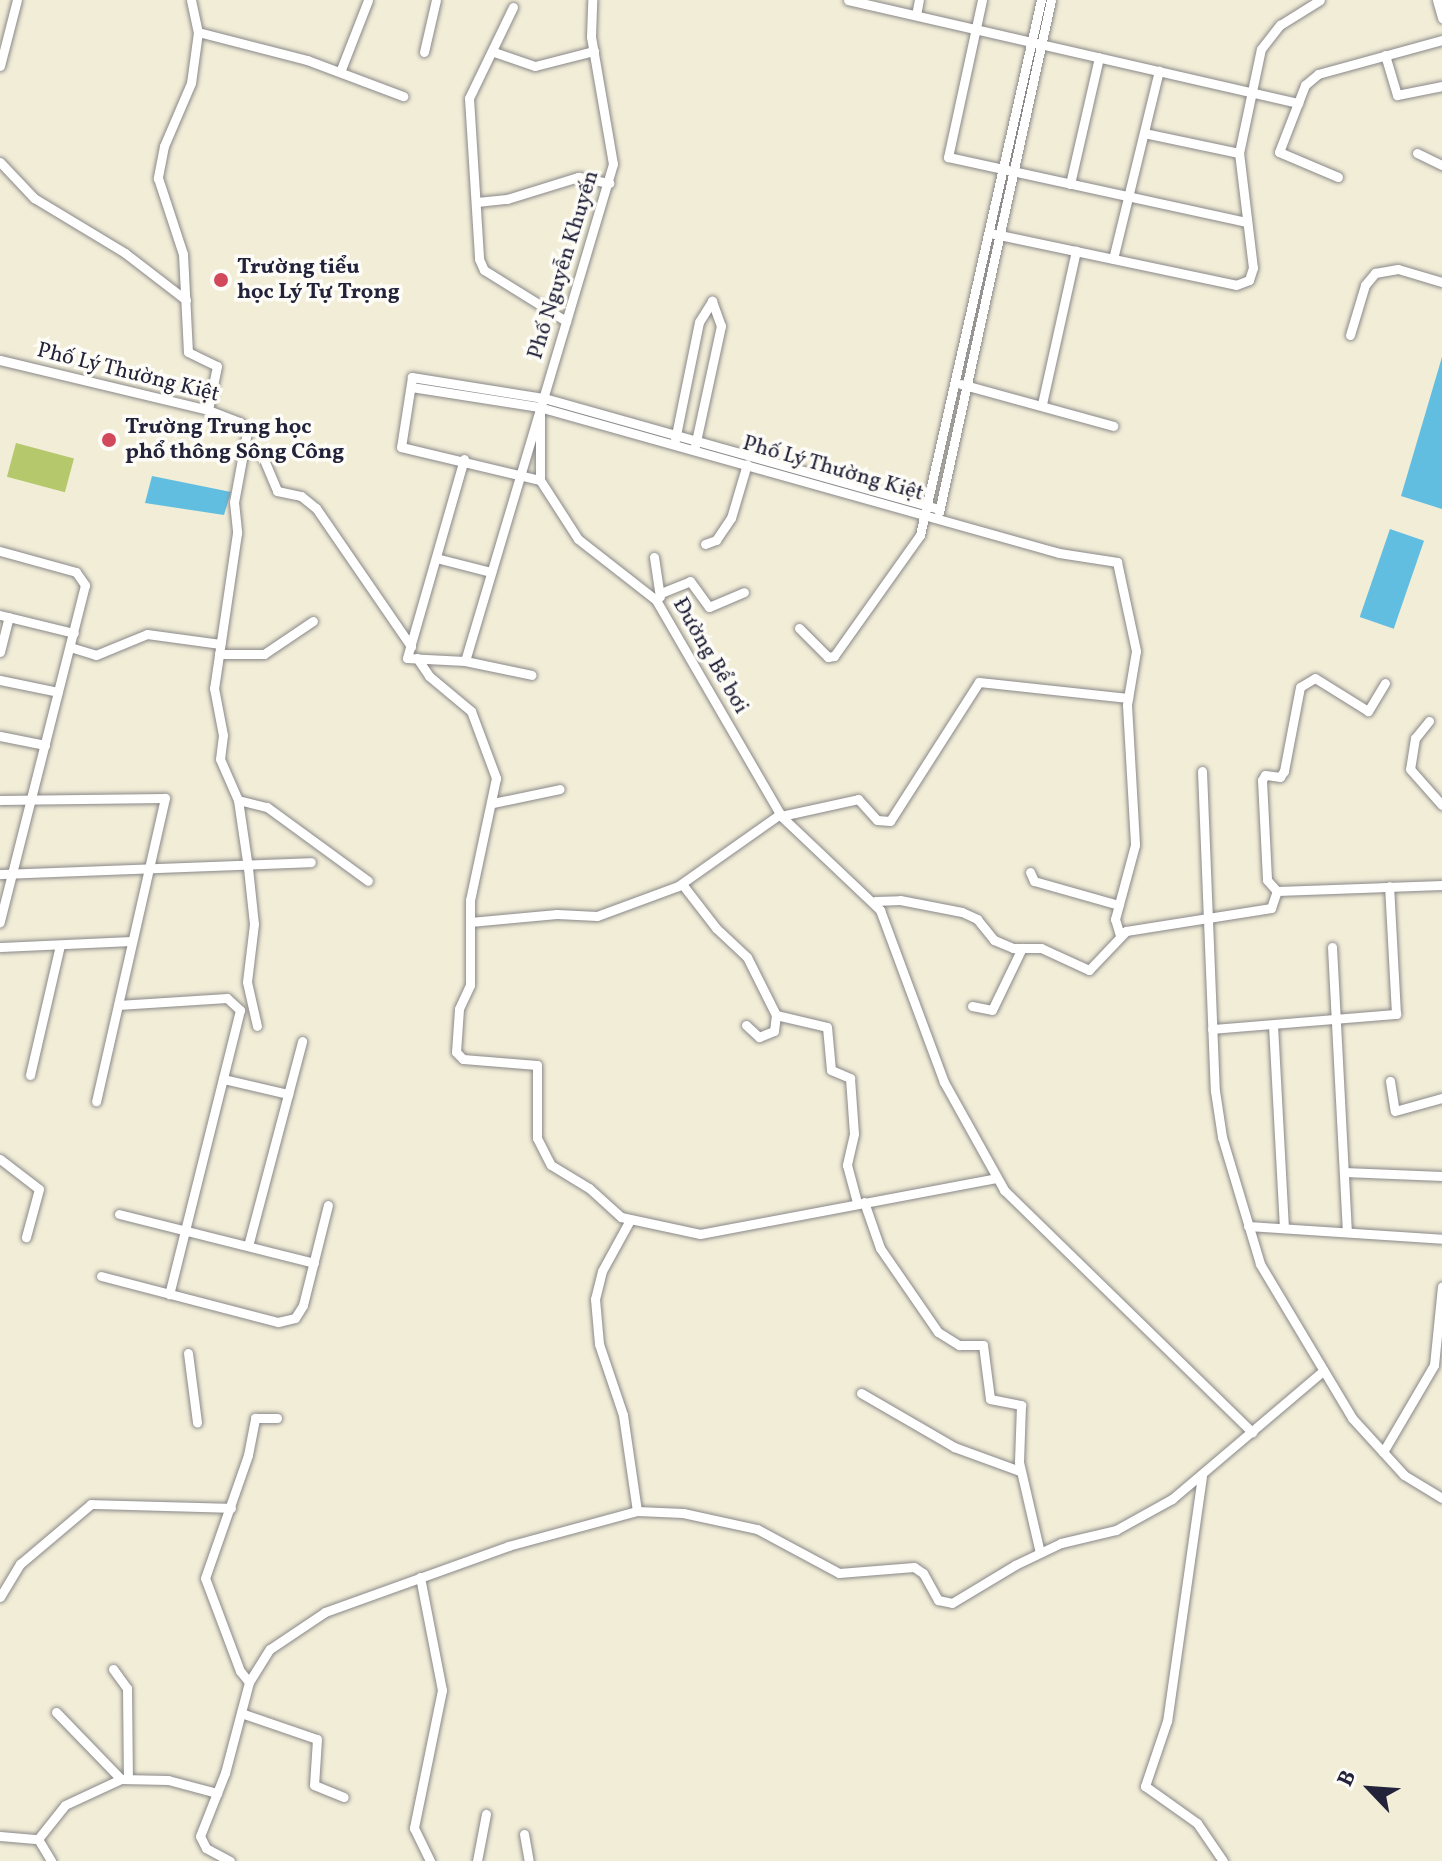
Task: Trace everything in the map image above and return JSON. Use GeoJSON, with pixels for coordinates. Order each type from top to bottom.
{"type":"FeatureCollection","features":[{"type":"Feature","properties":{"kind":"street"},"geometry":{"type":"LineString","coordinates":[[0,66],[17,0]]}},
{"type":"Feature","properties":{"kind":"street"},"geometry":{"type":"LineString","coordinates":[[191,0],[198,32],[189,93],[164,146],[158,178],[182,244],[188,352],[217,366],[208,410]]}},
{"type":"Feature","properties":{"kind":"street"},"geometry":{"type":"LineString","coordinates":[[340,72],[368,0]]}},
{"type":"Feature","properties":{"kind":"street"},"geometry":{"type":"LineString","coordinates":[[424,52],[436,0]]}},
{"type":"Feature","properties":{"kind":"street","name":"Phố Nguyễn Khuyến"},"geometry":{"type":"LineString","coordinates":[[465,661],[609,183],[613,143],[594,51],[592,0]]}},
{"type":"Feature","properties":{"kind":"street"},"geometry":{"type":"LineString","coordinates":[[848,0],[1298,103]]}},
{"type":"Feature","properties":{"kind":"street"},"geometry":{"type":"LineString","coordinates":[[916,15],[919,0]]}},
{"type":"Feature","properties":{"kind":"street"},"geometry":{"type":"LineString","coordinates":[[982,0],[946,152],[951,159],[1247,222]]}},
{"type":"Feature","properties":{"kind":"street"},"geometry":{"type":"LineString","coordinates":[[1037,43],[1041,0]]}},
{"type":"Feature","properties":{"kind":"street"},"geometry":{"type":"LineString","coordinates":[[799,628],[828,657],[834,656],[910,555],[934,512],[1037,43],[1051,0]]}},
{"type":"Feature","properties":{"kind":"street"},"geometry":{"type":"LineString","coordinates":[[995,234],[1243,284],[1253,268],[1239,153],[1250,92],[1270,34],[1320,0]]}},
{"type":"Feature","properties":{"kind":"street"},"geometry":{"type":"LineString","coordinates":[[1437,0],[1442,18]]}},
{"type":"Feature","properties":{"kind":"street"},"geometry":{"type":"LineString","coordinates":[[513,7],[494,52],[474,85],[468,112],[481,266],[566,321]]}},
{"type":"Feature","properties":{"kind":"street"},"geometry":{"type":"LineString","coordinates":[[198,32],[340,72],[403,96]]}},
{"type":"Feature","properties":{"kind":"street"},"geometry":{"type":"LineString","coordinates":[[1338,177],[1279,152],[1305,85],[1318,74],[1442,40]]}},
{"type":"Feature","properties":{"kind":"street"},"geometry":{"type":"LineString","coordinates":[[494,52],[535,66],[594,51]]}},
{"type":"Feature","properties":{"kind":"street"},"geometry":{"type":"LineString","coordinates":[[1385,55],[1397,95],[1442,86]]}},
{"type":"Feature","properties":{"kind":"street"},"geometry":{"type":"LineString","coordinates":[[1070,184],[1099,57]]}},
{"type":"Feature","properties":{"kind":"street"},"geometry":{"type":"LineString","coordinates":[[1113,259],[1159,71]]}},
{"type":"Feature","properties":{"kind":"street"},"geometry":{"type":"LineString","coordinates":[[1144,133],[1239,153]]}},
{"type":"Feature","properties":{"kind":"street"},"geometry":{"type":"LineString","coordinates":[[1417,153],[1442,165]]}},
{"type":"Feature","properties":{"kind":"street"},"geometry":{"type":"LineString","coordinates":[[0,162],[34,198],[125,253],[186,300]]}},
{"type":"Feature","properties":{"kind":"street"},"geometry":{"type":"LineString","coordinates":[[477,202],[507,199],[578,177],[609,183]]}},
{"type":"Feature","properties":{"kind":"street"},"geometry":{"type":"LineString","coordinates":[[1042,404],[1076,251]]}},
{"type":"Feature","properties":{"kind":"street"},"geometry":{"type":"LineString","coordinates":[[1350,335],[1365,285],[1375,273],[1398,269],[1442,282]]}},
{"type":"Feature","properties":{"kind":"street"},"geometry":{"type":"LineString","coordinates":[[675,439],[699,322],[712,301],[721,326],[695,445]]}},
{"type":"Feature","properties":{"kind":"street","name":"Phố Lý Thường Kiệt"},"geometry":{"type":"LineString","coordinates":[[0,360],[208,410],[245,426],[247,451]]}},
{"type":"Feature","properties":{"kind":"street","name":"Phố Lý Thường Kiệt"},"geometry":{"type":"LineString","coordinates":[[464,459],[401,447],[412,382],[541,402],[934,512],[1070,556],[1117,562],[1135,643],[1128,698]]}},
{"type":"Feature","properties":{"kind":"street"},"geometry":{"type":"LineString","coordinates":[[962,384],[1113,426]]}},
{"type":"Feature","properties":{"kind":"street"},"geometry":{"type":"LineString","coordinates":[[532,675],[465,661],[407,658],[464,459],[540,480],[541,402]]}},
{"type":"Feature","properties":{"kind":"street","name":"Phố Lý Thường Kiệt"},"geometry":{"type":"LineString","coordinates":[[695,445],[747,464],[934,512]]}},
{"type":"Feature","properties":{"kind":"street"},"geometry":{"type":"LineString","coordinates":[[257,1026],[247,982],[254,924],[247,865],[238,800],[220,759],[223,735],[214,688],[237,533],[234,502],[247,451],[262,455],[277,491],[301,496],[316,508],[411,646]]}},
{"type":"Feature","properties":{"kind":"street"},"geometry":{"type":"LineString","coordinates":[[705,544],[716,540],[731,518],[747,464]]}},
{"type":"Feature","properties":{"kind":"street","name":"Đường Bể bơi"},"geometry":{"type":"LineString","coordinates":[[540,480],[578,539],[659,596],[780,815],[875,901]]}},
{"type":"Feature","properties":{"kind":"street"},"geometry":{"type":"LineString","coordinates":[[0,551],[83,577],[74,633],[0,922]]}},
{"type":"Feature","properties":{"kind":"street"},"geometry":{"type":"LineString","coordinates":[[654,557],[659,596],[690,581],[709,607],[744,592]]}},
{"type":"Feature","properties":{"kind":"street"},"geometry":{"type":"LineString","coordinates":[[436,558],[491,572]]}},
{"type":"Feature","properties":{"kind":"street"},"geometry":{"type":"LineString","coordinates":[[0,652],[5,616],[74,633]]}},
{"type":"Feature","properties":{"kind":"street"},"geometry":{"type":"LineString","coordinates":[[70,647],[89,656],[147,634],[220,649],[272,652],[313,621]]}},
{"type":"Feature","properties":{"kind":"street"},"geometry":{"type":"LineString","coordinates":[[417,658],[477,719],[495,769],[493,803],[472,888],[470,985],[459,1009],[458,1056],[536,1064],[537,1138],[545,1158],[630,1220],[700,1234],[995,1178]]}},
{"type":"Feature","properties":{"kind":"street"},"geometry":{"type":"LineString","coordinates":[[1277,891],[1267,880],[1262,780],[1265,775],[1280,777],[1284,771],[1300,687],[1315,678],[1368,711],[1385,683]]}},
{"type":"Feature","properties":{"kind":"street"},"geometry":{"type":"LineString","coordinates":[[0,680],[58,692]]}},
{"type":"Feature","properties":{"kind":"street"},"geometry":{"type":"LineString","coordinates":[[470,922],[557,914],[597,916],[682,884],[780,815],[858,799],[877,820],[890,821],[979,682],[1128,698],[1135,845],[1115,924],[1120,935]]}},
{"type":"Feature","properties":{"kind":"street"},"geometry":{"type":"LineString","coordinates":[[1429,721],[1415,738],[1410,769],[1442,805]]}},
{"type":"Feature","properties":{"kind":"street"},"geometry":{"type":"LineString","coordinates":[[0,736],[45,745]]}},
{"type":"Feature","properties":{"kind":"street"},"geometry":{"type":"LineString","coordinates":[[1202,771],[1201,919],[1218,1117],[1248,1226],[1265,1275],[1322,1372],[1383,1452],[1417,1486],[1442,1498]]}},
{"type":"Feature","properties":{"kind":"street"},"geometry":{"type":"LineString","coordinates":[[493,803],[560,789]]}},
{"type":"Feature","properties":{"kind":"street"},"geometry":{"type":"LineString","coordinates":[[0,800],[165,798],[96,1101]]}},
{"type":"Feature","properties":{"kind":"street"},"geometry":{"type":"LineString","coordinates":[[238,800],[267,807],[368,881]]}},
{"type":"Feature","properties":{"kind":"street"},"geometry":{"type":"LineString","coordinates":[[0,874],[311,862]]}},
{"type":"Feature","properties":{"kind":"street"},"geometry":{"type":"LineString","coordinates":[[1030,872],[1034,881],[1119,905]]}},
{"type":"Feature","properties":{"kind":"street"},"geometry":{"type":"LineString","coordinates":[[682,884],[716,928],[747,957],[776,1015],[774,1031],[759,1037],[746,1025]]}},
{"type":"Feature","properties":{"kind":"street"},"geometry":{"type":"LineString","coordinates":[[1277,891],[1442,885]]}},
{"type":"Feature","properties":{"kind":"street"},"geometry":{"type":"LineString","coordinates":[[1212,1029],[1335,1022],[1396,1014],[1389,886]]}},
{"type":"Feature","properties":{"kind":"street"},"geometry":{"type":"LineString","coordinates":[[1252,1432],[995,1178],[944,1082],[875,901],[954,909],[977,919],[994,940],[1022,948],[1041,948],[1089,970],[1120,935],[1271,908],[1277,891]]}},
{"type":"Feature","properties":{"kind":"street"},"geometry":{"type":"LineString","coordinates":[[0,947],[132,941]]}},
{"type":"Feature","properties":{"kind":"street"},"geometry":{"type":"LineString","coordinates":[[30,1075],[60,945]]}},
{"type":"Feature","properties":{"kind":"street"},"geometry":{"type":"LineString","coordinates":[[1332,947],[1347,1232]]}},
{"type":"Feature","properties":{"kind":"street"},"geometry":{"type":"LineString","coordinates":[[972,1006],[992,1010],[1022,948]]}},
{"type":"Feature","properties":{"kind":"street"},"geometry":{"type":"LineString","coordinates":[[118,1005],[227,998],[240,1010],[169,1294]]}},
{"type":"Feature","properties":{"kind":"street"},"geometry":{"type":"LineString","coordinates":[[776,1015],[825,1024],[831,1070],[850,1078],[854,1134],[847,1165],[880,1248],[938,1332],[959,1345],[983,1345],[990,1399],[1021,1405],[1020,1471],[1040,1553]]}},
{"type":"Feature","properties":{"kind":"street"},"geometry":{"type":"LineString","coordinates":[[1273,1025],[1284,1228]]}},
{"type":"Feature","properties":{"kind":"street"},"geometry":{"type":"LineString","coordinates":[[248,1246],[302,1041]]}},
{"type":"Feature","properties":{"kind":"street"},"geometry":{"type":"LineString","coordinates":[[223,1079],[288,1094]]}},
{"type":"Feature","properties":{"kind":"street"},"geometry":{"type":"LineString","coordinates":[[1390,1081],[1395,1111],[1442,1098]]}},
{"type":"Feature","properties":{"kind":"street"},"geometry":{"type":"LineString","coordinates":[[0,1159],[39,1189],[26,1237]]}},
{"type":"Feature","properties":{"kind":"street"},"geometry":{"type":"LineString","coordinates":[[1344,1172],[1442,1176]]}},
{"type":"Feature","properties":{"kind":"street"},"geometry":{"type":"LineString","coordinates":[[101,1276],[278,1322],[295,1318],[314,1263],[328,1205]]}},
{"type":"Feature","properties":{"kind":"street"},"geometry":{"type":"LineString","coordinates":[[119,1214],[314,1263]]}},
{"type":"Feature","properties":{"kind":"street"},"geometry":{"type":"LineString","coordinates":[[630,1220],[602,1271],[595,1299],[599,1344],[623,1415],[637,1511]]}},
{"type":"Feature","properties":{"kind":"street"},"geometry":{"type":"LineString","coordinates":[[1248,1226],[1442,1239]]}},
{"type":"Feature","properties":{"kind":"street"},"geometry":{"type":"LineString","coordinates":[[1383,1452],[1434,1365],[1442,1286]]}},
{"type":"Feature","properties":{"kind":"street"},"geometry":{"type":"LineString","coordinates":[[188,1353],[197,1422]]}},
{"type":"Feature","properties":{"kind":"street"},"geometry":{"type":"LineString","coordinates":[[230,1861],[206,1848],[200,1836],[217,1793],[249,1682],[270,1649],[305,1623],[420,1577],[598,1518],[637,1511],[683,1513],[757,1529],[839,1573],[914,1567],[944,1603],[1040,1553],[1116,1530],[1202,1476],[1322,1372]]}},
{"type":"Feature","properties":{"kind":"street"},"geometry":{"type":"LineString","coordinates":[[861,1393],[954,1447],[1020,1471]]}},
{"type":"Feature","properties":{"kind":"street"},"geometry":{"type":"LineString","coordinates":[[249,1682],[240,1671],[205,1578],[231,1508],[255,1418],[262,1414],[277,1418]]}},
{"type":"Feature","properties":{"kind":"street"},"geometry":{"type":"LineString","coordinates":[[1202,1476],[1167,1721],[1145,1786],[1197,1823],[1217,1859]]}},
{"type":"Feature","properties":{"kind":"street"},"geometry":{"type":"LineString","coordinates":[[0,1597],[20,1564],[91,1504],[231,1508]]}},
{"type":"Feature","properties":{"kind":"street"},"geometry":{"type":"LineString","coordinates":[[420,1577],[442,1690],[414,1828],[430,1861]]}},
{"type":"Feature","properties":{"kind":"street"},"geometry":{"type":"LineString","coordinates":[[113,1669],[127,1688],[124,1778]]}},
{"type":"Feature","properties":{"kind":"street"},"geometry":{"type":"LineString","coordinates":[[56,1712],[124,1778]]}},
{"type":"Feature","properties":{"kind":"street"},"geometry":{"type":"LineString","coordinates":[[241,1713],[317,1739],[314,1785],[344,1797]]}},
{"type":"Feature","properties":{"kind":"street"},"geometry":{"type":"LineString","coordinates":[[38,1839],[65,1805],[124,1778],[168,1780],[217,1793]]}},
{"type":"Feature","properties":{"kind":"street"},"geometry":{"type":"LineString","coordinates":[[477,1861],[486,1814]]}},
{"type":"Feature","properties":{"kind":"street"},"geometry":{"type":"LineString","coordinates":[[524,1834],[529,1861]]}},
{"type":"Feature","properties":{"kind":"street"},"geometry":{"type":"LineString","coordinates":[[0,1836],[38,1839]]}},
{"type":"Feature","properties":{"kind":"street"},"geometry":{"type":"LineString","coordinates":[[38,1839],[51,1861]]}},
{"type":"Feature","properties":{"kind":"green space"},"geometry":{"type":"Polygon","coordinates":[[[16,443],[74,459],[65,492],[7,477],[16,443]]]}},
{"type":"Feature","properties":{"kind":"water"},"geometry":{"type":"Polygon","coordinates":[[[1442,357],[1442,509],[1401,496],[1442,357]]]}},
{"type":"Feature","properties":{"kind":"water"},"geometry":{"type":"Polygon","coordinates":[[[152,476],[231,492],[224,515],[145,503],[152,476]]]}},
{"type":"Feature","properties":{"kind":"water"},"geometry":{"type":"Polygon","coordinates":[[[1390,529],[1424,541],[1394,629],[1360,617],[1390,529]]]}},
{"type":"Feature","properties":{"kind":"place","name":"Trường tiểu học Lý Tự Trọng"},"geometry":{"type":"Point","coordinates":[221,280]}},
{"type":"Feature","properties":{"kind":"place","name":"Trường Trung học phổ thông Sông Công"},"geometry":{"type":"Point","coordinates":[109,440]}}]}
